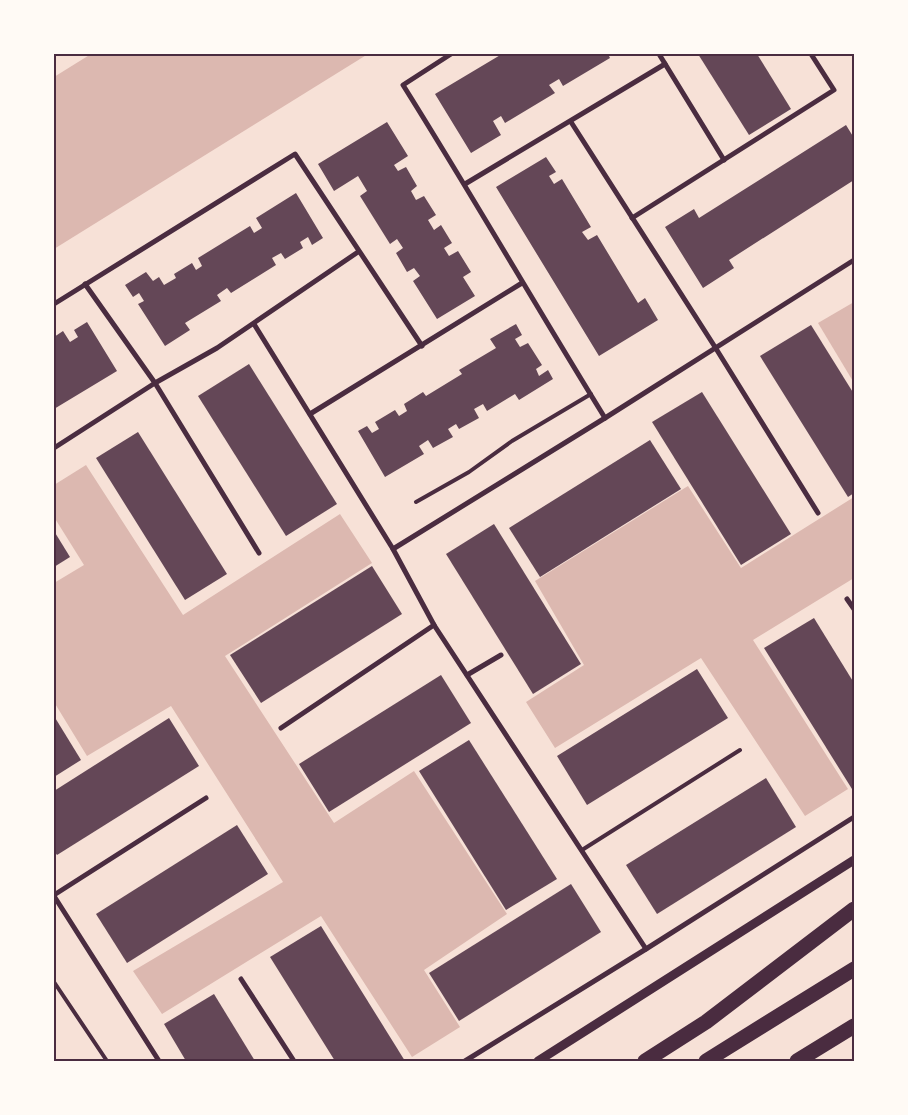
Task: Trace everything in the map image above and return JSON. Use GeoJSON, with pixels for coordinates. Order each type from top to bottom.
{"type":"FeatureCollection","features":[{"type":"Feature","properties":{"kind":"highway"},"geometry":{"type":"LineString","coordinates":[[645,1061],[706,1022],[854,909]]}},
{"type":"Feature","properties":{"kind":"highway"},"geometry":{"type":"LineString","coordinates":[[706,1061],[854,969]]}},
{"type":"Feature","properties":{"kind":"highway"},"geometry":{"type":"LineString","coordinates":[[797,1061],[854,1026]]}},
{"type":"Feature","properties":{"kind":"street"},"geometry":{"type":"LineString","coordinates":[[451,54],[403,85],[465,184],[522,283],[605,418]]}},
{"type":"Feature","properties":{"kind":"street"},"geometry":{"type":"LineString","coordinates":[[659,54],[724,160]]}},
{"type":"Feature","properties":{"kind":"street"},"geometry":{"type":"LineString","coordinates":[[632,218],[834,90],[811,54]]}},
{"type":"Feature","properties":{"kind":"street"},"geometry":{"type":"LineString","coordinates":[[465,184],[665,64]]}},
{"type":"Feature","properties":{"kind":"street"},"geometry":{"type":"LineString","coordinates":[[571,122],[715,347],[818,513]]}},
{"type":"Feature","properties":{"kind":"street"},"geometry":{"type":"LineString","coordinates":[[54,304],[295,154],[358,252],[422,346]]}},
{"type":"Feature","properties":{"kind":"street"},"geometry":{"type":"LineString","coordinates":[[54,448],[154,383],[218,348],[358,252]]}},
{"type":"Feature","properties":{"kind":"street"},"geometry":{"type":"LineString","coordinates":[[393,549],[605,418],[854,260]]}},
{"type":"Feature","properties":{"kind":"street"},"geometry":{"type":"LineString","coordinates":[[310,414],[522,283]]}},
{"type":"Feature","properties":{"kind":"street"},"geometry":{"type":"LineString","coordinates":[[85,284],[154,383],[259,553]]}},
{"type":"Feature","properties":{"kind":"street"},"geometry":{"type":"LineString","coordinates":[[254,324],[393,549],[434,625],[646,949]]}},
{"type":"Feature","properties":{"kind":"street"},"geometry":{"type":"LineString","coordinates":[[848,599],[854,610]]}},
{"type":"Feature","properties":{"kind":"street"},"geometry":{"type":"LineString","coordinates":[[281,728],[434,625]]}},
{"type":"Feature","properties":{"kind":"street"},"geometry":{"type":"LineString","coordinates":[[467,675],[501,655]]}},
{"type":"Feature","properties":{"kind":"street"},"geometry":{"type":"LineString","coordinates":[[159,1061],[54,895],[206,798]]}},
{"type":"Feature","properties":{"kind":"street"},"geometry":{"type":"LineString","coordinates":[[465,1061],[854,817]]}},
{"type":"Feature","properties":{"kind":"street"},"geometry":{"type":"LineString","coordinates":[[538,1061],[854,860]]}},
{"type":"Feature","properties":{"kind":"street"},"geometry":{"type":"LineString","coordinates":[[241,979],[294,1061]]}},
{"type":"Feature","properties":{"kind":"lane"},"geometry":{"type":"LineString","coordinates":[[416,502],[469,472],[512,441],[591,394]]}},
{"type":"Feature","properties":{"kind":"lane"},"geometry":{"type":"LineString","coordinates":[[582,850],[740,750]]}},
{"type":"Feature","properties":{"kind":"lane"},"geometry":{"type":"LineString","coordinates":[[54,982],[107,1061]]}},
{"type":"Feature","properties":{"kind":"shaded area"},"geometry":{"type":"Polygon","coordinates":[[[91,54],[368,54],[54,249],[54,77],[91,54]]]}},
{"type":"Feature","properties":{"kind":"shaded area"},"geometry":{"type":"Polygon","coordinates":[[[854,302],[854,383],[818,323],[854,302]]]}},
{"type":"Feature","properties":{"kind":"shaded area"},"geometry":{"type":"Polygon","coordinates":[[[86,465],[183,615],[340,514],[372,563],[225,656],[334,823],[414,771],[507,914],[424,970],[460,1027],[412,1057],[321,916],[162,1014],[133,971],[283,882],[171,706],[87,756],[54,702],[54,583],[84,565],[54,517],[54,485],[86,465]]]}},
{"type":"Feature","properties":{"kind":"shaded area"},"geometry":{"type":"Polygon","coordinates":[[[688,486],[741,568],[854,497],[854,578],[753,640],[848,789],[805,816],[701,658],[555,748],[526,702],[584,665],[535,581],[688,486]]]}},
{"type":"Feature","properties":{"kind":"building"},"geometry":{"type":"Polygon","coordinates":[[[502,54],[608,54],[610,58],[563,86],[559,79],[549,85],[555,93],[505,123],[501,116],[493,121],[501,135],[471,153],[435,94],[502,54]]]}},
{"type":"Feature","properties":{"kind":"building"},"geometry":{"type":"Polygon","coordinates":[[[698,54],[757,54],[791,109],[749,135],[698,54]]]}},
{"type":"Feature","properties":{"kind":"building"},"geometry":{"type":"Polygon","coordinates":[[[387,122],[408,156],[394,165],[398,171],[406,167],[417,186],[411,191],[416,200],[424,196],[436,215],[428,220],[434,230],[441,225],[452,243],[444,248],[449,256],[458,251],[471,272],[463,277],[475,296],[437,319],[413,281],[420,276],[414,268],[407,272],[396,253],[403,248],[397,239],[390,244],[360,196],[367,191],[358,176],[334,191],[318,164],[387,122]]]}},
{"type":"Feature","properties":{"kind":"building"},"geometry":{"type":"Polygon","coordinates":[[[846,125],[854,138],[854,180],[729,260],[734,268],[703,288],[665,227],[694,209],[699,218],[846,125]]]}},
{"type":"Feature","properties":{"kind":"building"},"geometry":{"type":"Polygon","coordinates":[[[546,157],[556,172],[549,176],[554,184],[562,179],[591,227],[582,232],[588,240],[597,235],[638,303],[645,298],[658,320],[599,356],[496,187],[546,157]]]}},
{"type":"Feature","properties":{"kind":"building"},"geometry":{"type":"Polygon","coordinates":[[[296,193],[323,238],[312,245],[308,237],[300,242],[303,248],[285,259],[281,253],[272,258],[276,265],[231,293],[227,288],[217,295],[221,301],[185,323],[190,330],[165,346],[138,304],[144,301],[139,293],[133,297],[125,285],[146,272],[153,281],[159,277],[164,285],[176,278],[174,274],[192,263],[196,270],[202,266],[198,258],[250,226],[254,233],[262,228],[256,218],[296,193]]]}},
{"type":"Feature","properties":{"kind":"building"},"geometry":{"type":"Polygon","coordinates":[[[87,322],[117,371],[54,409],[54,337],[63,331],[70,342],[78,337],[74,330],[87,322]]]}},
{"type":"Feature","properties":{"kind":"building"},"geometry":{"type":"Polygon","coordinates":[[[516,324],[522,335],[515,339],[520,347],[528,343],[542,365],[536,369],[539,376],[548,370],[553,379],[519,400],[515,394],[487,411],[483,404],[474,409],[479,418],[459,429],[456,424],[448,429],[453,437],[433,448],[428,440],[419,446],[424,454],[385,477],[358,431],[367,426],[372,433],[379,429],[375,422],[395,410],[399,416],[407,411],[404,404],[423,392],[426,396],[462,374],[459,370],[496,348],[490,339],[516,324]]]}},
{"type":"Feature","properties":{"kind":"building"},"geometry":{"type":"Polygon","coordinates":[[[811,325],[854,394],[854,493],[848,497],[760,356],[811,325]]]}},
{"type":"Feature","properties":{"kind":"building"},"geometry":{"type":"Polygon","coordinates":[[[249,364],[337,504],[286,536],[198,396],[249,364]]]}},
{"type":"Feature","properties":{"kind":"building"},"geometry":{"type":"Polygon","coordinates":[[[702,392],[791,534],[741,565],[652,422],[702,392]]]}},
{"type":"Feature","properties":{"kind":"building"},"geometry":{"type":"Polygon","coordinates":[[[138,432],[227,574],[185,600],[96,458],[138,432]]]}},
{"type":"Feature","properties":{"kind":"building"},"geometry":{"type":"Polygon","coordinates":[[[650,440],[681,489],[540,577],[509,528],[650,440]]]}},
{"type":"Feature","properties":{"kind":"building"},"geometry":{"type":"Polygon","coordinates":[[[494,524],[581,664],[533,694],[446,554],[494,524]]]}},
{"type":"Feature","properties":{"kind":"building"},"geometry":{"type":"Polygon","coordinates":[[[54,531],[70,557],[54,567],[54,531]]]}},
{"type":"Feature","properties":{"kind":"building"},"geometry":{"type":"Polygon","coordinates":[[[372,566],[402,614],[261,703],[230,655],[372,566]]]}},
{"type":"Feature","properties":{"kind":"building"},"geometry":{"type":"Polygon","coordinates":[[[814,618],[854,683],[854,787],[852,789],[764,648],[814,618]]]}},
{"type":"Feature","properties":{"kind":"building"},"geometry":{"type":"Polygon","coordinates":[[[697,669],[728,718],[587,805],[557,756],[697,669]]]}},
{"type":"Feature","properties":{"kind":"building"},"geometry":{"type":"Polygon","coordinates":[[[441,675],[471,723],[329,812],[299,764],[441,675]]]}},
{"type":"Feature","properties":{"kind":"building"},"geometry":{"type":"Polygon","coordinates":[[[54,716],[81,760],[54,777],[54,716]]]}},
{"type":"Feature","properties":{"kind":"building"},"geometry":{"type":"Polygon","coordinates":[[[169,718],[199,766],[57,855],[54,851],[54,791],[169,718]]]}},
{"type":"Feature","properties":{"kind":"building"},"geometry":{"type":"Polygon","coordinates":[[[469,740],[557,879],[506,910],[419,771],[469,740]]]}},
{"type":"Feature","properties":{"kind":"building"},"geometry":{"type":"Polygon","coordinates":[[[766,778],[796,827],[657,914],[626,865],[766,778]]]}},
{"type":"Feature","properties":{"kind":"building"},"geometry":{"type":"Polygon","coordinates":[[[237,825],[268,874],[127,963],[96,914],[237,825]]]}},
{"type":"Feature","properties":{"kind":"building"},"geometry":{"type":"Polygon","coordinates":[[[571,884],[601,932],[459,1021],[429,973],[571,884]]]}},
{"type":"Feature","properties":{"kind":"building"},"geometry":{"type":"Polygon","coordinates":[[[321,926],[405,1061],[335,1061],[270,957],[321,926]]]}},
{"type":"Feature","properties":{"kind":"building"},"geometry":{"type":"Polygon","coordinates":[[[214,994],[255,1061],[186,1061],[164,1024],[214,994]]]}}]}
